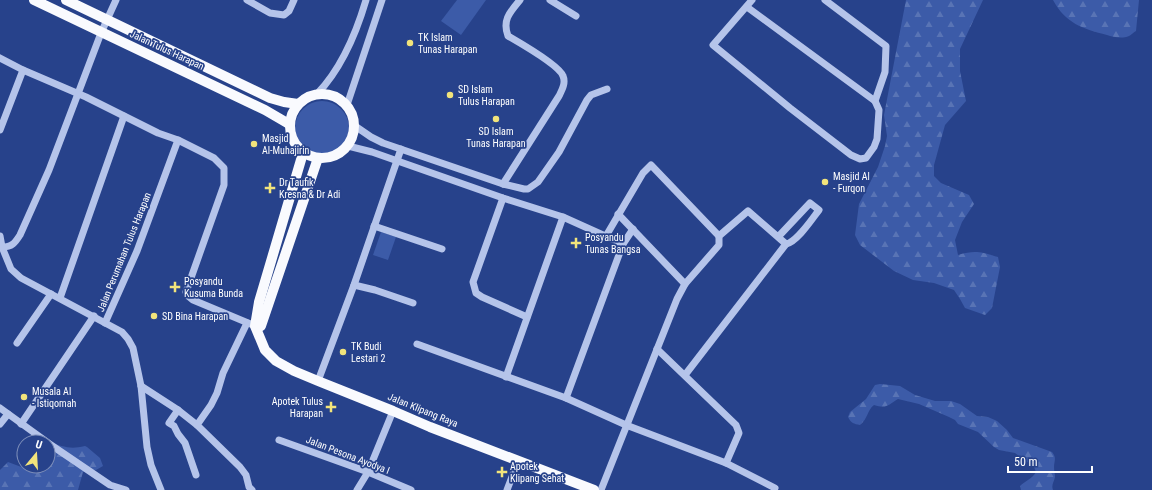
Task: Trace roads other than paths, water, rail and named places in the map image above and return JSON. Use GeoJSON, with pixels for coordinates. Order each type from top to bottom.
{"type":"FeatureCollection","features":[{"type":"Feature","properties":{"kind":"main road","name":"Jalan Tulus Harapan"},"geometry":{"type":"LineString","coordinates":[[34,0],[265,110],[289,124]]}},
{"type":"Feature","properties":{"kind":"main road","name":"Jalan Tulus Harapan"},"geometry":{"type":"LineString","coordinates":[[66,0],[270,98],[298,104]]}},
{"type":"Feature","properties":{"kind":"main road"},"geometry":{"type":"LineString","coordinates":[[317,94],[328,94],[339,98],[347,105],[355,126],[353,136],[348,146],[339,154],[329,158],[318,158],[303,153],[295,145],[290,135],[289,124],[292,113],[298,104],[307,97],[317,94]]}},
{"type":"Feature","properties":{"kind":"main road"},"geometry":{"type":"LineString","coordinates":[[255,327],[260,302],[303,153]]}},
{"type":"Feature","properties":{"kind":"main road"},"geometry":{"type":"LineString","coordinates":[[255,327],[318,158]]}},
{"type":"Feature","properties":{"kind":"main road","name":"Jalan Klipang Raya"},"geometry":{"type":"LineString","coordinates":[[255,327],[265,350],[276,361],[294,371],[583,488],[594,490]]}},
{"type":"Feature","properties":{"kind":"street"},"geometry":{"type":"LineString","coordinates":[[2,247],[11,246],[20,235],[49,170],[101,33],[116,0]]}},
{"type":"Feature","properties":{"kind":"street"},"geometry":{"type":"LineString","coordinates":[[247,0],[270,13],[284,15],[289,11],[294,0]]}},
{"type":"Feature","properties":{"kind":"street"},"geometry":{"type":"LineString","coordinates":[[317,94],[330,81],[348,48],[362,16],[366,0]]}},
{"type":"Feature","properties":{"kind":"street"},"geometry":{"type":"LineString","coordinates":[[347,105],[382,0]]}},
{"type":"Feature","properties":{"kind":"street"},"geometry":{"type":"LineString","coordinates":[[503,184],[559,96],[564,82],[563,76],[557,67],[508,36],[505,23],[511,11],[520,0]]}},
{"type":"Feature","properties":{"kind":"street"},"geometry":{"type":"LineString","coordinates":[[550,0],[576,16]]}},
{"type":"Feature","properties":{"kind":"street"},"geometry":{"type":"LineString","coordinates":[[747,7],[876,101],[880,110],[875,143],[871,153],[866,158],[860,159],[852,156],[713,46],[752,0]]}},
{"type":"Feature","properties":{"kind":"street"},"geometry":{"type":"LineString","coordinates":[[825,0],[886,46],[884,72],[876,101]]}},
{"type":"Feature","properties":{"kind":"street"},"geometry":{"type":"LineString","coordinates":[[0,58],[23,70],[78,93],[158,133],[178,140],[214,158],[224,168],[225,180],[196,268],[186,289],[187,295],[203,305],[255,327],[222,373],[217,393],[211,405],[197,425]]}},
{"type":"Feature","properties":{"kind":"street"},"geometry":{"type":"LineString","coordinates":[[0,130],[2,119],[23,70]]}},
{"type":"Feature","properties":{"kind":"street"},"geometry":{"type":"LineString","coordinates":[[355,126],[376,140],[503,184],[528,189],[538,182],[559,152],[587,100],[591,95],[606,89]]}},
{"type":"Feature","properties":{"kind":"street"},"geometry":{"type":"LineString","coordinates":[[60,298],[124,116]]}},
{"type":"Feature","properties":{"kind":"street","name":"Jalan Perumahan Tulus Harapan"},"geometry":{"type":"LineString","coordinates":[[0,236],[2,259],[16,274],[106,323],[137,251],[178,140]]}},
{"type":"Feature","properties":{"kind":"street"},"geometry":{"type":"LineString","coordinates":[[348,146],[372,152],[503,198],[564,217],[623,244]]}},
{"type":"Feature","properties":{"kind":"street"},"geometry":{"type":"LineString","coordinates":[[318,381],[354,285],[401,149]]}},
{"type":"Feature","properties":{"kind":"street"},"geometry":{"type":"LineString","coordinates":[[424,170],[428,158]]}},
{"type":"Feature","properties":{"kind":"street"},"geometry":{"type":"LineString","coordinates":[[600,490],[677,299],[685,284],[719,245],[719,236],[651,165],[643,173],[606,236]]}},
{"type":"Feature","properties":{"kind":"street"},"geometry":{"type":"LineString","coordinates":[[463,183],[468,172]]}},
{"type":"Feature","properties":{"kind":"street"},"geometry":{"type":"LineString","coordinates":[[503,198],[473,282],[476,292],[482,297],[527,317]]}},
{"type":"Feature","properties":{"kind":"street"},"geometry":{"type":"LineString","coordinates":[[685,375],[786,244],[790,243],[809,223],[818,210],[810,203],[778,237]]}},
{"type":"Feature","properties":{"kind":"street"},"geometry":{"type":"LineString","coordinates":[[719,236],[748,210],[786,244]]}},
{"type":"Feature","properties":{"kind":"street"},"geometry":{"type":"LineString","coordinates":[[618,214],[685,284]]}},
{"type":"Feature","properties":{"kind":"street"},"geometry":{"type":"LineString","coordinates":[[506,377],[564,217]]}},
{"type":"Feature","properties":{"kind":"street"},"geometry":{"type":"LineString","coordinates":[[374,226],[442,249]]}},
{"type":"Feature","properties":{"kind":"street"},"geometry":{"type":"LineString","coordinates":[[566,398],[623,244],[633,229]]}},
{"type":"Feature","properties":{"kind":"street"},"geometry":{"type":"LineString","coordinates":[[354,285],[375,290],[413,303]]}},
{"type":"Feature","properties":{"kind":"street"},"geometry":{"type":"LineString","coordinates":[[17,343],[51,294]]}},
{"type":"Feature","properties":{"kind":"street"},"geometry":{"type":"LineString","coordinates":[[21,424],[94,316]]}},
{"type":"Feature","properties":{"kind":"street"},"geometry":{"type":"LineString","coordinates":[[106,323],[122,332],[133,348],[141,386],[147,447],[151,466],[161,490]]}},
{"type":"Feature","properties":{"kind":"street"},"geometry":{"type":"LineString","coordinates":[[417,344],[566,398],[626,425],[726,463],[775,488]]}},
{"type":"Feature","properties":{"kind":"street"},"geometry":{"type":"LineString","coordinates":[[657,349],[736,425],[739,433],[738,437],[726,463]]}},
{"type":"Feature","properties":{"kind":"street"},"geometry":{"type":"LineString","coordinates":[[141,386],[178,410],[197,425],[240,467],[246,475],[249,487],[252,490]]}},
{"type":"Feature","properties":{"kind":"street"},"geometry":{"type":"LineString","coordinates":[[0,408],[35,434]]}},
{"type":"Feature","properties":{"kind":"street"},"geometry":{"type":"LineString","coordinates":[[178,410],[170,423],[174,426],[185,443],[196,475]]}},
{"type":"Feature","properties":{"kind":"street"},"geometry":{"type":"LineString","coordinates":[[357,490],[368,472],[393,411]]}},
{"type":"Feature","properties":{"kind":"street"},"geometry":{"type":"LineString","coordinates":[[0,424],[8,414]]}},
{"type":"Feature","properties":{"kind":"street","name":"Jalan Pesona Ayodya I"},"geometry":{"type":"LineString","coordinates":[[279,440],[368,472],[411,490]]}},
{"type":"Feature","properties":{"kind":"street"},"geometry":{"type":"LineString","coordinates":[[56,448],[110,485],[126,490]]}},
{"type":"Feature","properties":{"kind":"street"},"geometry":{"type":"LineString","coordinates":[[507,490],[518,461]]}},
{"type":"Feature","properties":{"kind":"place","name":"TK Islam Tunas Harapan"},"geometry":{"type":"Point","coordinates":[410,43]}},
{"type":"Feature","properties":{"kind":"place","name":"SD Islam Tulus Harapan"},"geometry":{"type":"Point","coordinates":[450,95]}},
{"type":"Feature","properties":{"kind":"place","name":"SD Islam Tunas Harapan"},"geometry":{"type":"Point","coordinates":[496,119]}},
{"type":"Feature","properties":{"kind":"place","name":"Masjid Al-Muhajirin"},"geometry":{"type":"Point","coordinates":[254,144]}},
{"type":"Feature","properties":{"kind":"place","name":"Masjid Al - Furqon"},"geometry":{"type":"Point","coordinates":[825,182]}},
{"type":"Feature","properties":{"kind":"place","name":"Dr Taufik Kresna & Dr Adi"},"geometry":{"type":"Point","coordinates":[270,188]}},
{"type":"Feature","properties":{"kind":"place","name":"Posyandu Tunas Bangsa"},"geometry":{"type":"Point","coordinates":[576,243]}},
{"type":"Feature","properties":{"kind":"place","name":"Posyandu Kusuma Bunda"},"geometry":{"type":"Point","coordinates":[175,287]}},
{"type":"Feature","properties":{"kind":"place","name":"SD Bina Harapan"},"geometry":{"type":"Point","coordinates":[154,316]}},
{"type":"Feature","properties":{"kind":"place","name":"TK Budi Lestari 2"},"geometry":{"type":"Point","coordinates":[343,352]}},
{"type":"Feature","properties":{"kind":"place","name":"Musala Al - Istiqomah"},"geometry":{"type":"Point","coordinates":[24,397]}},
{"type":"Feature","properties":{"kind":"place","name":"Apotek Tulus Harapan"},"geometry":{"type":"Point","coordinates":[331,407]}},
{"type":"Feature","properties":{"kind":"place","name":"Apotek Klipang Sehat"},"geometry":{"type":"Point","coordinates":[502,472]}}]}
